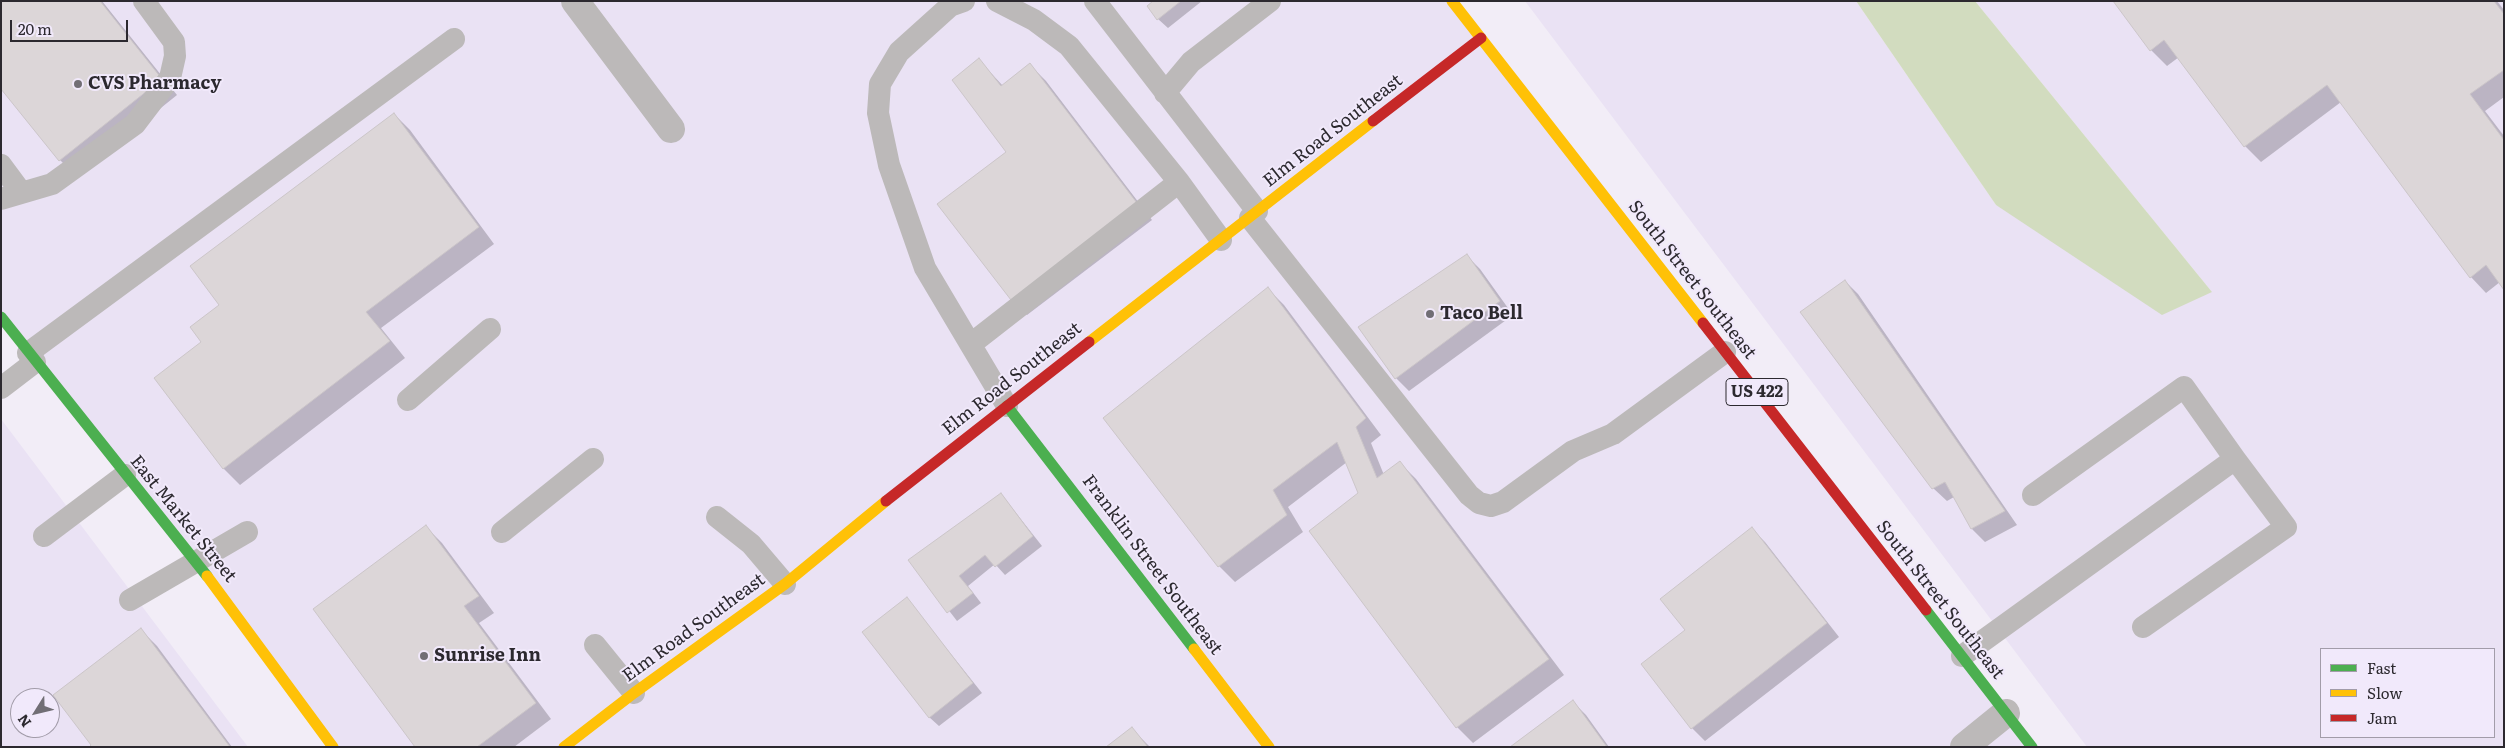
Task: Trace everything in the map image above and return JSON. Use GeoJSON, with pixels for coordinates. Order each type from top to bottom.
{"type":"FeatureCollection","features":[{"type":"Feature","properties":{"kind":"main road","name":"South Street Southeast"},"geometry":{"type":"LineString","coordinates":[[1452,1],[2032,747]]}},
{"type":"Feature","properties":{"kind":"main road","name":"Elm Road Southeast"},"geometry":{"type":"LineString","coordinates":[[564,747],[634,693],[786,584],[945,453],[1481,38]]}},
{"type":"Feature","properties":{"kind":"main road","name":"East Market Street"},"geometry":{"type":"LineString","coordinates":[[1,317],[125,475],[195,560],[333,747]]}},
{"type":"Feature","properties":{"kind":"main road","name":"Franklin Street Southeast"},"geometry":{"type":"LineString","coordinates":[[1007,406],[1269,747]]}},
{"type":"Feature","properties":{"kind":"street"},"geometry":{"type":"LineString","coordinates":[[575,1],[671,129]]}},
{"type":"Feature","properties":{"kind":"street"},"geometry":{"type":"LineString","coordinates":[[1964,747],[2006,713]]}},
{"type":"Feature","properties":{"kind":"lane"},"geometry":{"type":"LineString","coordinates":[[1,165],[11,196],[52,184],[135,124],[170,78],[175,56],[174,42],[144,1]]}},
{"type":"Feature","properties":{"kind":"lane"},"geometry":{"type":"LineString","coordinates":[[964,1],[950,6],[899,52],[880,84],[878,113],[888,165],[925,268],[1007,406]]}},
{"type":"Feature","properties":{"kind":"lane"},"geometry":{"type":"LineString","coordinates":[[997,1],[1034,20],[1069,46],[1179,182],[1221,240]]}},
{"type":"Feature","properties":{"kind":"lane"},"geometry":{"type":"LineString","coordinates":[[1095,1],[1165,93],[1253,215],[1463,487],[1479,504],[1491,506],[1503,502],[1573,451],[1613,434],[1726,352]]}},
{"type":"Feature","properties":{"kind":"lane"},"geometry":{"type":"LineString","coordinates":[[1165,93],[1191,62],[1270,1]]}},
{"type":"Feature","properties":{"kind":"lane"},"geometry":{"type":"LineString","coordinates":[[1,388],[32,357],[454,39]]}},
{"type":"Feature","properties":{"kind":"lane"},"geometry":{"type":"LineString","coordinates":[[971,344],[1179,182]]}},
{"type":"Feature","properties":{"kind":"lane"},"geometry":{"type":"LineString","coordinates":[[408,400],[490,329]]}},
{"type":"Feature","properties":{"kind":"lane"},"geometry":{"type":"LineString","coordinates":[[2034,495],[2184,387],[2286,526],[2143,627]]}},
{"type":"Feature","properties":{"kind":"lane"},"geometry":{"type":"LineString","coordinates":[[502,532],[594,459]]}},
{"type":"Feature","properties":{"kind":"lane"},"geometry":{"type":"LineString","coordinates":[[1962,656],[2235,459]]}},
{"type":"Feature","properties":{"kind":"lane"},"geometry":{"type":"LineString","coordinates":[[44,536],[125,475]]}},
{"type":"Feature","properties":{"kind":"lane"},"geometry":{"type":"LineString","coordinates":[[718,517],[751,544],[786,584]]}},
{"type":"Feature","properties":{"kind":"lane"},"geometry":{"type":"LineString","coordinates":[[130,600],[195,560],[247,532]]}},
{"type":"Feature","properties":{"kind":"lane"},"geometry":{"type":"LineString","coordinates":[[595,646],[634,693]]}},
{"type":"Feature","properties":{"kind":"shaded area"},"geometry":{"type":"Polygon","coordinates":[[[1,1],[1452,1],[2032,747],[333,747],[1,317],[1,1]]]}},
{"type":"Feature","properties":{"kind":"shaded area"},"geometry":{"type":"Polygon","coordinates":[[[1525,1],[1856,1],[1996,205],[2212,292],[1975,1],[2504,1],[2504,747],[2087,747],[1525,1]]]}},
{"type":"Feature","properties":{"kind":"shaded area"},"geometry":{"type":"Polygon","coordinates":[[[1,419],[248,747],[1,747],[1,419]]]}},
{"type":"Feature","properties":{"kind":"green space"},"geometry":{"type":"Polygon","coordinates":[[[1856,1],[1975,1],[2212,292],[2162,315],[1996,205],[1856,1]]]}},
{"type":"Feature","properties":{"kind":"building","name":"CVS Pharmacy"},"geometry":{"type":"Polygon","coordinates":[[[1,1],[100,1],[162,79],[59,161],[1,89],[1,1]]]}},
{"type":"Feature","properties":{"kind":"building"},"geometry":{"type":"Polygon","coordinates":[[[1153,1],[1181,1],[1157,20],[1147,6],[1153,1]]]}},
{"type":"Feature","properties":{"kind":"building"},"geometry":{"type":"Polygon","coordinates":[[[2113,1],[2494,1],[2504,14],[2504,70],[2470,94],[2504,140],[2504,290],[2486,265],[2470,278],[2327,85],[2244,147],[2164,40],[2150,51],[2113,1]]]}},
{"type":"Feature","properties":{"kind":"building"},"geometry":{"type":"Polygon","coordinates":[[[979,58],[1001,86],[1030,63],[1137,203],[1011,300],[937,204],[1006,152],[952,80],[979,58]]]}},
{"type":"Feature","properties":{"kind":"building"},"geometry":{"type":"Polygon","coordinates":[[[394,113],[479,227],[366,312],[390,341],[223,469],[154,378],[201,342],[190,327],[219,305],[190,266],[394,113]]]}},
{"type":"Feature","properties":{"kind":"building","name":"Taco Bell"},"geometry":{"type":"Polygon","coordinates":[[[1467,254],[1500,301],[1395,379],[1358,327],[1467,254]]]}},
{"type":"Feature","properties":{"kind":"building"},"geometry":{"type":"Polygon","coordinates":[[[1845,280],[2005,511],[1971,529],[1945,482],[1932,489],[1800,312],[1845,280]]]}},
{"type":"Feature","properties":{"kind":"building"},"geometry":{"type":"Polygon","coordinates":[[[1268,287],[1366,418],[1356,427],[1377,478],[1400,461],[1549,659],[1456,728],[1309,531],[1358,493],[1337,442],[1273,490],[1287,515],[1218,567],[1103,418],[1268,287]]]}},
{"type":"Feature","properties":{"kind":"building"},"geometry":{"type":"Polygon","coordinates":[[[1001,493],[1033,536],[995,567],[985,555],[959,576],[973,593],[947,613],[908,560],[1001,493]]]}},
{"type":"Feature","properties":{"kind":"building","name":"Sunrise Inn"},"geometry":{"type":"Polygon","coordinates":[[[426,525],[479,596],[464,606],[536,703],[477,747],[415,747],[313,609],[426,525]]]}},
{"type":"Feature","properties":{"kind":"building"},"geometry":{"type":"Polygon","coordinates":[[[1752,527],[1827,623],[1691,729],[1641,664],[1685,630],[1660,599],[1752,527]]]}},
{"type":"Feature","properties":{"kind":"building"},"geometry":{"type":"Polygon","coordinates":[[[907,597],[973,683],[929,718],[862,632],[907,597]]]}},
{"type":"Feature","properties":{"kind":"building"},"geometry":{"type":"Polygon","coordinates":[[[141,628],[230,747],[89,747],[91,745],[60,704],[60,690],[141,628]]]}},
{"type":"Feature","properties":{"kind":"building"},"geometry":{"type":"Polygon","coordinates":[[[1573,700],[1607,747],[1510,747],[1573,700]]]}},
{"type":"Feature","properties":{"kind":"building"},"geometry":{"type":"Polygon","coordinates":[[[1132,727],[1148,747],[1106,747],[1132,727]]]}},
{"type":"Feature","properties":{"kind":"traffic: fast"},"geometry":{"type":"LineString","coordinates":[[1,317],[207,576]]}},
{"type":"Feature","properties":{"kind":"traffic: fast"},"geometry":{"type":"LineString","coordinates":[[1007,406],[1194,649]]}},
{"type":"Feature","properties":{"kind":"traffic: fast"},"geometry":{"type":"LineString","coordinates":[[1926,610],[2032,747]]}},
{"type":"Feature","properties":{"kind":"traffic: slow"},"geometry":{"type":"LineString","coordinates":[[1452,1],[1703,323]]}},
{"type":"Feature","properties":{"kind":"traffic: slow"},"geometry":{"type":"LineString","coordinates":[[1089,342],[1373,121]]}},
{"type":"Feature","properties":{"kind":"traffic: slow"},"geometry":{"type":"LineString","coordinates":[[564,747],[634,693],[785,584],[886,501]]}},
{"type":"Feature","properties":{"kind":"traffic: slow"},"geometry":{"type":"LineString","coordinates":[[207,576],[333,747]]}},
{"type":"Feature","properties":{"kind":"traffic: slow"},"geometry":{"type":"LineString","coordinates":[[1194,649],[1269,747]]}},
{"type":"Feature","properties":{"kind":"traffic: jam"},"geometry":{"type":"LineString","coordinates":[[1373,121],[1481,38]]}},
{"type":"Feature","properties":{"kind":"traffic: jam"},"geometry":{"type":"LineString","coordinates":[[1703,323],[1926,610]]}},
{"type":"Feature","properties":{"kind":"traffic: jam"},"geometry":{"type":"LineString","coordinates":[[886,501],[1089,342]]}},
{"type":"Feature","properties":{"kind":"place","name":"CVS Pharmacy"},"geometry":{"type":"Point","coordinates":[78,84]}},
{"type":"Feature","properties":{"kind":"place","name":"Taco Bell"},"geometry":{"type":"Point","coordinates":[1430,314]}},
{"type":"Feature","properties":{"kind":"place","name":"Sunrise Inn"},"geometry":{"type":"Point","coordinates":[424,656]}}]}
